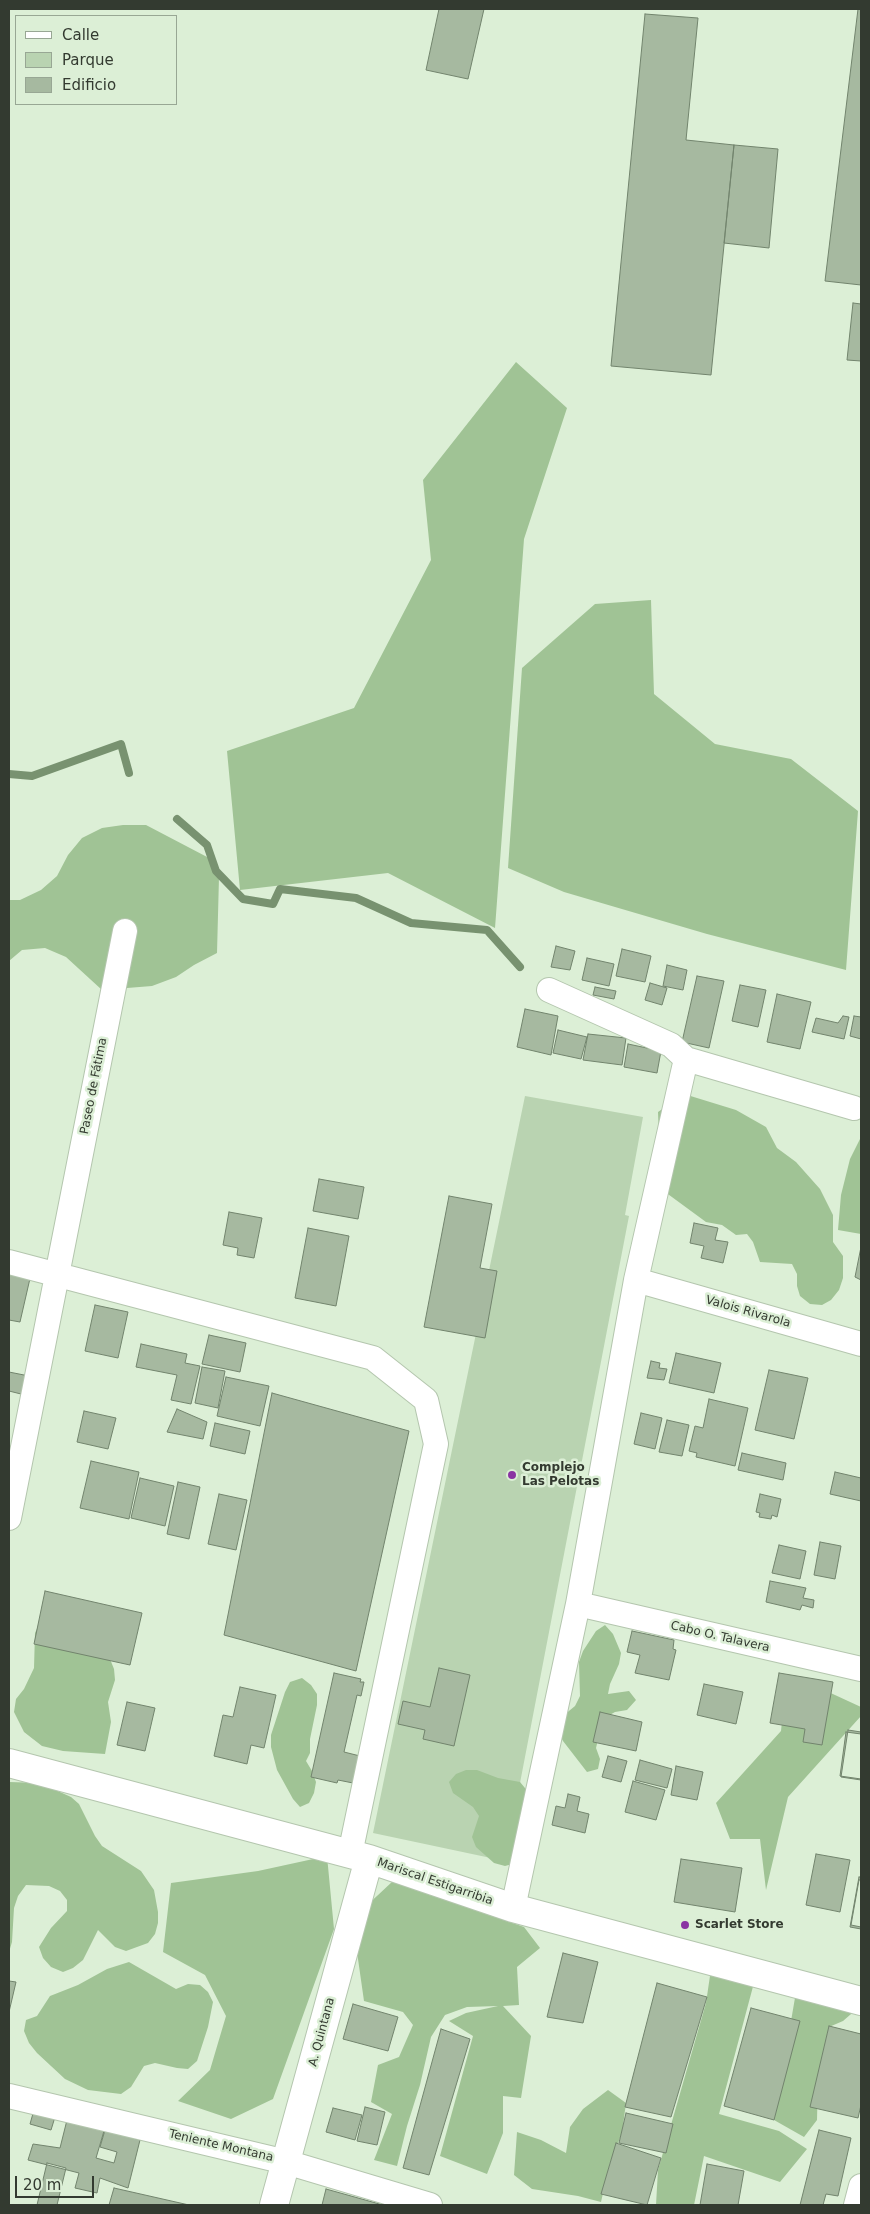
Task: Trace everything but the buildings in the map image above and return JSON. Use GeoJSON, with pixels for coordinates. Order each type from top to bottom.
{"type":"FeatureCollection","features":[{"type":"Feature","properties":{"kind":"street","name":"Paseo de Fátima"},"geometry":{"type":"LineString","coordinates":[[9,1518],[125,931]]}},
{"type":"Feature","properties":{"kind":"street"},"geometry":{"type":"LineString","coordinates":[[549,990],[670,1045],[686,1059],[854,1108]]}},
{"type":"Feature","properties":{"kind":"street"},"geometry":{"type":"LineString","coordinates":[[513,1908],[578,1604],[636,1280],[686,1059]]}},
{"type":"Feature","properties":{"kind":"street"},"geometry":{"type":"LineString","coordinates":[[9,1262],[373,1358],[426,1400],[436,1444],[359,1856]]}},
{"type":"Feature","properties":{"kind":"street","name":"Valois Rivarola"},"geometry":{"type":"LineString","coordinates":[[636,1280],[861,1344]]}},
{"type":"Feature","properties":{"kind":"street","name":"Cabo O. Talavera"},"geometry":{"type":"LineString","coordinates":[[578,1604],[861,1670]]}},
{"type":"Feature","properties":{"kind":"street","name":"Mariscal Estigarribia"},"geometry":{"type":"LineString","coordinates":[[9,1763],[359,1856],[513,1908],[861,2001]]}},
{"type":"Feature","properties":{"kind":"street","name":"A. Quintana"},"geometry":{"type":"LineString","coordinates":[[274,2205],[359,1856]]}},
{"type":"Feature","properties":{"kind":"street","name":"Teniente Montana"},"geometry":{"type":"LineString","coordinates":[[9,2096],[286,2162],[430,2205]]}},
{"type":"Feature","properties":{"kind":"street"},"geometry":{"type":"LineString","coordinates":[[856,2205],[861,2186]]}},
{"type":"Feature","properties":{"kind":"green space"},"geometry":{"type":"Polygon","coordinates":[[[516,362],[567,408],[524,539],[495,928],[388,873],[240,890],[227,751],[354,708],[431,560],[423,480],[516,362]]]}},
{"type":"Feature","properties":{"kind":"green space"},"geometry":{"type":"Polygon","coordinates":[[[651,600],[654,694],[715,744],[791,759],[858,811],[846,970],[707,934],[564,892],[508,868],[522,668],[595,604],[651,600]]]}},
{"type":"Feature","properties":{"kind":"green space"},"geometry":{"type":"Polygon","coordinates":[[[123,825],[146,825],[209,858],[219,877],[217,953],[176,977],[152,986],[102,990],[66,957],[45,948],[22,950],[9,961],[9,900],[20,900],[41,890],[57,876],[68,855],[82,838],[102,828],[123,825]]]}},
{"type":"Feature","properties":{"kind":"green space"},"geometry":{"type":"Polygon","coordinates":[[[684,1094],[736,1110],[766,1127],[777,1148],[796,1162],[820,1189],[833,1215],[833,1242],[843,1256],[843,1278],[839,1290],[831,1300],[822,1305],[810,1304],[800,1296],[797,1286],[797,1274],[792,1264],[760,1262],[753,1242],[747,1234],[736,1235],[722,1225],[706,1222],[661,1189],[658,1112],[684,1094]]]}},
{"type":"Feature","properties":{"kind":"green space","name":"Complejo Las Pelotas"},"geometry":{"type":"Polygon","coordinates":[[[525,1096],[643,1117],[625,1215],[629,1216],[505,1861],[373,1833],[525,1096]]]}},
{"type":"Feature","properties":{"kind":"green space"},"geometry":{"type":"Polygon","coordinates":[[[861,1137],[861,1234],[838,1230],[841,1195],[850,1159],[861,1137]]]}},
{"type":"Feature","properties":{"kind":"green space"},"geometry":{"type":"Polygon","coordinates":[[[40,1622],[106,1649],[114,1669],[115,1680],[108,1702],[111,1722],[105,1754],[63,1751],[42,1746],[24,1732],[14,1712],[16,1699],[24,1689],[34,1668],[35,1633],[40,1622]]]}},
{"type":"Feature","properties":{"kind":"green space"},"geometry":{"type":"Polygon","coordinates":[[[605,1625],[613,1634],[621,1653],[608,1694],[629,1691],[636,1700],[627,1710],[615,1712],[606,1717],[601,1727],[596,1748],[600,1759],[598,1769],[587,1772],[563,1741],[558,1731],[558,1720],[575,1706],[580,1696],[579,1662],[583,1651],[596,1631],[605,1625]]]}},
{"type":"Feature","properties":{"kind":"green space"},"geometry":{"type":"Polygon","coordinates":[[[302,1678],[311,1685],[317,1694],[317,1705],[310,1739],[310,1753],[306,1761],[316,1782],[314,1793],[309,1803],[300,1807],[293,1799],[277,1770],[271,1747],[271,1735],[290,1682],[302,1678]]]}},
{"type":"Feature","properties":{"kind":"green space"},"geometry":{"type":"Polygon","coordinates":[[[822,1689],[861,1707],[861,1716],[788,1797],[766,1890],[760,1839],[730,1839],[716,1803],[781,1731],[784,1702],[822,1689]]]}},
{"type":"Feature","properties":{"kind":"green space"},"geometry":{"type":"Polygon","coordinates":[[[466,1770],[477,1770],[498,1778],[520,1782],[534,1799],[516,1863],[505,1866],[494,1863],[476,1847],[472,1837],[479,1816],[473,1807],[453,1793],[449,1782],[456,1774],[466,1770]]]}},
{"type":"Feature","properties":{"kind":"green space"},"geometry":{"type":"Polygon","coordinates":[[[9,1782],[40,1783],[71,1797],[79,1804],[102,1846],[141,1871],[154,1890],[158,1912],[155,1934],[148,1943],[126,1951],[115,1947],[98,1930],[83,1960],[73,1968],[63,1972],[51,1967],[43,1958],[39,1947],[51,1928],[67,1911],[67,1900],[60,1891],[49,1886],[26,1885],[18,1896],[14,1908],[12,1942],[9,1952],[9,1782]]]}},
{"type":"Feature","properties":{"kind":"green space"},"geometry":{"type":"Polygon","coordinates":[[[327,1856],[334,1929],[273,2099],[231,2119],[178,2101],[210,2070],[226,2016],[205,1975],[163,1952],[171,1883],[258,1871],[327,1856]]]}},
{"type":"Feature","properties":{"kind":"green space"},"geometry":{"type":"Polygon","coordinates":[[[393,1881],[524,1927],[540,1948],[517,1967],[519,2005],[503,2006],[531,2036],[521,2098],[503,2096],[503,2133],[487,2174],[440,2156],[473,2036],[449,2021],[466,2013],[498,2006],[467,2007],[445,2015],[431,2037],[420,2085],[397,2166],[374,2160],[392,2114],[371,2102],[378,2065],[399,2057],[413,2025],[403,2012],[364,2001],[357,1952],[362,1910],[393,1881]]]}},
{"type":"Feature","properties":{"kind":"green space"},"geometry":{"type":"Polygon","coordinates":[[[129,1962],[176,1989],[188,1984],[200,1985],[208,1992],[213,2002],[208,2027],[197,2061],[188,2069],[155,2063],[144,2066],[131,2087],[121,2094],[88,2090],[65,2079],[37,2053],[29,2043],[24,2031],[26,2020],[37,2016],[50,1996],[78,1985],[107,1969],[129,1962]]]}},
{"type":"Feature","properties":{"kind":"green space"},"geometry":{"type":"Polygon","coordinates":[[[711,1969],[755,1979],[719,2114],[779,2131],[807,2149],[780,2182],[704,2156],[694,2205],[656,2205],[658,2170],[706,2003],[711,1969]]]}},
{"type":"Feature","properties":{"kind":"green space"},"geometry":{"type":"Polygon","coordinates":[[[796,1992],[858,2008],[843,2021],[829,2027],[818,2077],[817,2120],[804,2137],[774,2120],[796,1992]]]}},
{"type":"Feature","properties":{"kind":"green space"},"geometry":{"type":"Polygon","coordinates":[[[608,2090],[626,2103],[622,2133],[610,2163],[601,2202],[578,2196],[532,2189],[514,2175],[517,2132],[541,2140],[566,2153],[570,2127],[583,2109],[608,2090]]]}},
{"type":"Feature","properties":{"kind":"waterway"},"geometry":{"type":"LineString","coordinates":[[9,774],[32,776],[121,744],[129,773]]}},
{"type":"Feature","properties":{"kind":"waterway"},"geometry":{"type":"LineString","coordinates":[[177,819],[207,845],[216,871],[243,899],[273,904],[280,889],[356,898],[411,923],[487,930],[520,967]]}},
{"type":"Feature","properties":{"kind":"place","name":"Complejo Las Pelotas"},"geometry":{"type":"Point","coordinates":[512,1475]}},
{"type":"Feature","properties":{"kind":"place","name":"Scarlet Store"},"geometry":{"type":"Point","coordinates":[685,1925]}}]}
